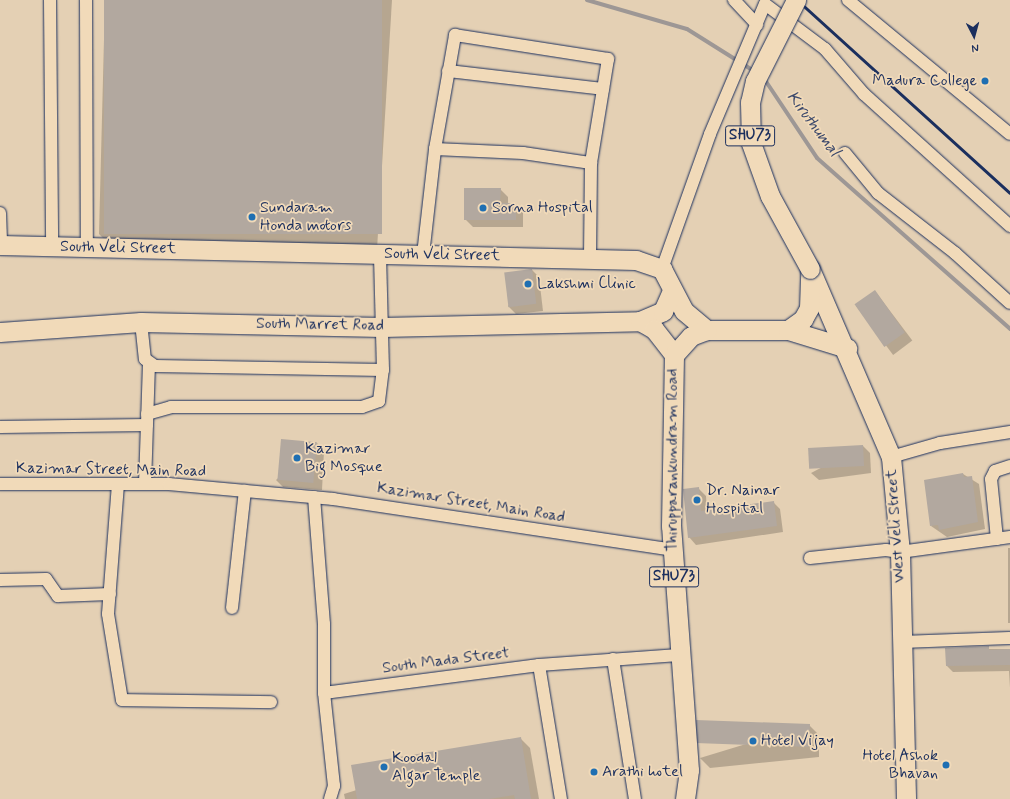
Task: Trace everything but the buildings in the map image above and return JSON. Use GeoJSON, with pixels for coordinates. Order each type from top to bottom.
{"type":"FeatureCollection","features":[{"type":"Feature","properties":{"kind":"main road","name":"SHU73"},"geometry":{"type":"LineString","coordinates":[[796,0],[755,81],[750,102],[751,143],[770,196],[810,269]]}},
{"type":"Feature","properties":{"kind":"main road","name":"South Veli Street"},"geometry":{"type":"LineString","coordinates":[[1,246],[636,260],[662,269]]}},
{"type":"Feature","properties":{"kind":"main road"},"geometry":{"type":"LineString","coordinates":[[662,269],[672,291],[684,311],[707,330],[788,330],[847,348]]}},
{"type":"Feature","properties":{"kind":"main road"},"geometry":{"type":"LineString","coordinates":[[788,330],[803,319],[809,308],[810,269]]}},
{"type":"Feature","properties":{"kind":"main road","name":"West Veli Street"},"geometry":{"type":"LineString","coordinates":[[810,269],[847,348],[890,457],[900,552],[906,799]]}},
{"type":"Feature","properties":{"kind":"main road","name":"South Marret Road"},"geometry":{"type":"LineString","coordinates":[[0,332],[141,322],[382,327],[640,321],[663,311],[672,291]]}},
{"type":"Feature","properties":{"kind":"main road"},"geometry":{"type":"LineString","coordinates":[[640,321],[654,329],[674,355]]}},
{"type":"Feature","properties":{"kind":"main road","name":"Thirupparankundram Road"},"geometry":{"type":"LineString","coordinates":[[685,799],[689,770],[672,550],[674,355],[691,336],[707,330]]}},
{"type":"Feature","properties":{"kind":"street"},"geometry":{"type":"LineString","coordinates":[[50,0],[52,246]]}},
{"type":"Feature","properties":{"kind":"street"},"geometry":{"type":"LineString","coordinates":[[86,0],[87,247]]}},
{"type":"Feature","properties":{"kind":"street"},"geometry":{"type":"LineString","coordinates":[[734,0],[757,24]]}},
{"type":"Feature","properties":{"kind":"street"},"geometry":{"type":"LineString","coordinates":[[848,0],[1010,134]]}},
{"type":"Feature","properties":{"kind":"street"},"geometry":{"type":"LineString","coordinates":[[662,269],[710,134],[765,4],[825,49],[864,94],[1010,226]]}},
{"type":"Feature","properties":{"kind":"street"},"geometry":{"type":"LineString","coordinates":[[423,255],[435,149],[455,35],[608,59],[591,164],[590,259]]}},
{"type":"Feature","properties":{"kind":"street"},"geometry":{"type":"LineString","coordinates":[[448,71],[603,89]]}},
{"type":"Feature","properties":{"kind":"street"},"geometry":{"type":"LineString","coordinates":[[435,149],[523,153],[591,164]]}},
{"type":"Feature","properties":{"kind":"street"},"geometry":{"type":"LineString","coordinates":[[845,153],[878,193],[955,253],[1010,303]]}},
{"type":"Feature","properties":{"kind":"street"},"geometry":{"type":"LineString","coordinates":[[0,213],[1,246]]}},
{"type":"Feature","properties":{"kind":"street"},"geometry":{"type":"LineString","coordinates":[[0,427],[147,419],[172,407],[362,407],[379,401],[383,370],[380,254]]}},
{"type":"Feature","properties":{"kind":"street"},"geometry":{"type":"LineString","coordinates":[[141,322],[142,351],[149,363],[145,484]]}},
{"type":"Feature","properties":{"kind":"street"},"geometry":{"type":"LineString","coordinates":[[149,363],[161,367],[383,370]]}},
{"type":"Feature","properties":{"kind":"street"},"geometry":{"type":"LineString","coordinates":[[890,457],[940,443],[1010,432]]}},
{"type":"Feature","properties":{"kind":"street"},"geometry":{"type":"LineString","coordinates":[[997,539],[990,479],[995,470],[1010,466]]}},
{"type":"Feature","properties":{"kind":"street","name":"Kazimar Street, Main Road"},"geometry":{"type":"LineString","coordinates":[[0,484],[145,484],[245,490],[314,497],[672,550]]}},
{"type":"Feature","properties":{"kind":"street"},"geometry":{"type":"LineString","coordinates":[[118,484],[108,614],[122,700],[271,702]]}},
{"type":"Feature","properties":{"kind":"street"},"geometry":{"type":"LineString","coordinates":[[232,608],[245,490]]}},
{"type":"Feature","properties":{"kind":"street"},"geometry":{"type":"LineString","coordinates":[[314,497],[324,624],[324,693],[334,786],[328,799]]}},
{"type":"Feature","properties":{"kind":"street"},"geometry":{"type":"LineString","coordinates":[[810,558],[886,550],[900,552],[1010,537]]}},
{"type":"Feature","properties":{"kind":"street"},"geometry":{"type":"LineString","coordinates":[[0,580],[46,579],[58,596],[110,594]]}},
{"type":"Feature","properties":{"kind":"street"},"geometry":{"type":"LineString","coordinates":[[901,642],[1010,638]]}},
{"type":"Feature","properties":{"kind":"street","name":"South Mada Street"},"geometry":{"type":"LineString","coordinates":[[324,693],[539,666],[679,655]]}},
{"type":"Feature","properties":{"kind":"street"},"geometry":{"type":"LineString","coordinates":[[613,659],[635,799]]}},
{"type":"Feature","properties":{"kind":"street"},"geometry":{"type":"LineString","coordinates":[[539,666],[560,799]]}},
{"type":"Feature","properties":{"kind":"waterway","name":"Kiruthumal"},"geometry":{"type":"LineString","coordinates":[[587,0],[687,29],[754,71]]}},
{"type":"Feature","properties":{"kind":"waterway","name":"Kiruthumal"},"geometry":{"type":"LineString","coordinates":[[763,77],[817,158],[1010,329]]}},
{"type":"Feature","properties":{"kind":"railway"},"geometry":{"type":"LineString","coordinates":[[797,0],[1010,193]]}},
{"type":"Feature","properties":{"kind":"place","name":"Madura College"},"geometry":{"type":"Point","coordinates":[985,81]}},
{"type":"Feature","properties":{"kind":"place","name":"Sorna Hospital"},"geometry":{"type":"Point","coordinates":[483,208]}},
{"type":"Feature","properties":{"kind":"place","name":"Sundaram Honda motors"},"geometry":{"type":"Point","coordinates":[252,217]}},
{"type":"Feature","properties":{"kind":"place","name":"Lakshmi Clinic"},"geometry":{"type":"Point","coordinates":[528,284]}},
{"type":"Feature","properties":{"kind":"place","name":"Kazimar Big Mosque"},"geometry":{"type":"Point","coordinates":[297,458]}},
{"type":"Feature","properties":{"kind":"place","name":"Dr. Nainar Hospital"},"geometry":{"type":"Point","coordinates":[697,500]}},
{"type":"Feature","properties":{"kind":"place","name":"Hotel Vijay"},"geometry":{"type":"Point","coordinates":[753,741]}},
{"type":"Feature","properties":{"kind":"place","name":"Hotel Ashok Bhavan"},"geometry":{"type":"Point","coordinates":[946,765]}},
{"type":"Feature","properties":{"kind":"place","name":"Koodal Algar Temple"},"geometry":{"type":"Point","coordinates":[384,767]}},
{"type":"Feature","properties":{"kind":"place","name":"Arathi hotel"},"geometry":{"type":"Point","coordinates":[594,772]}}]}
